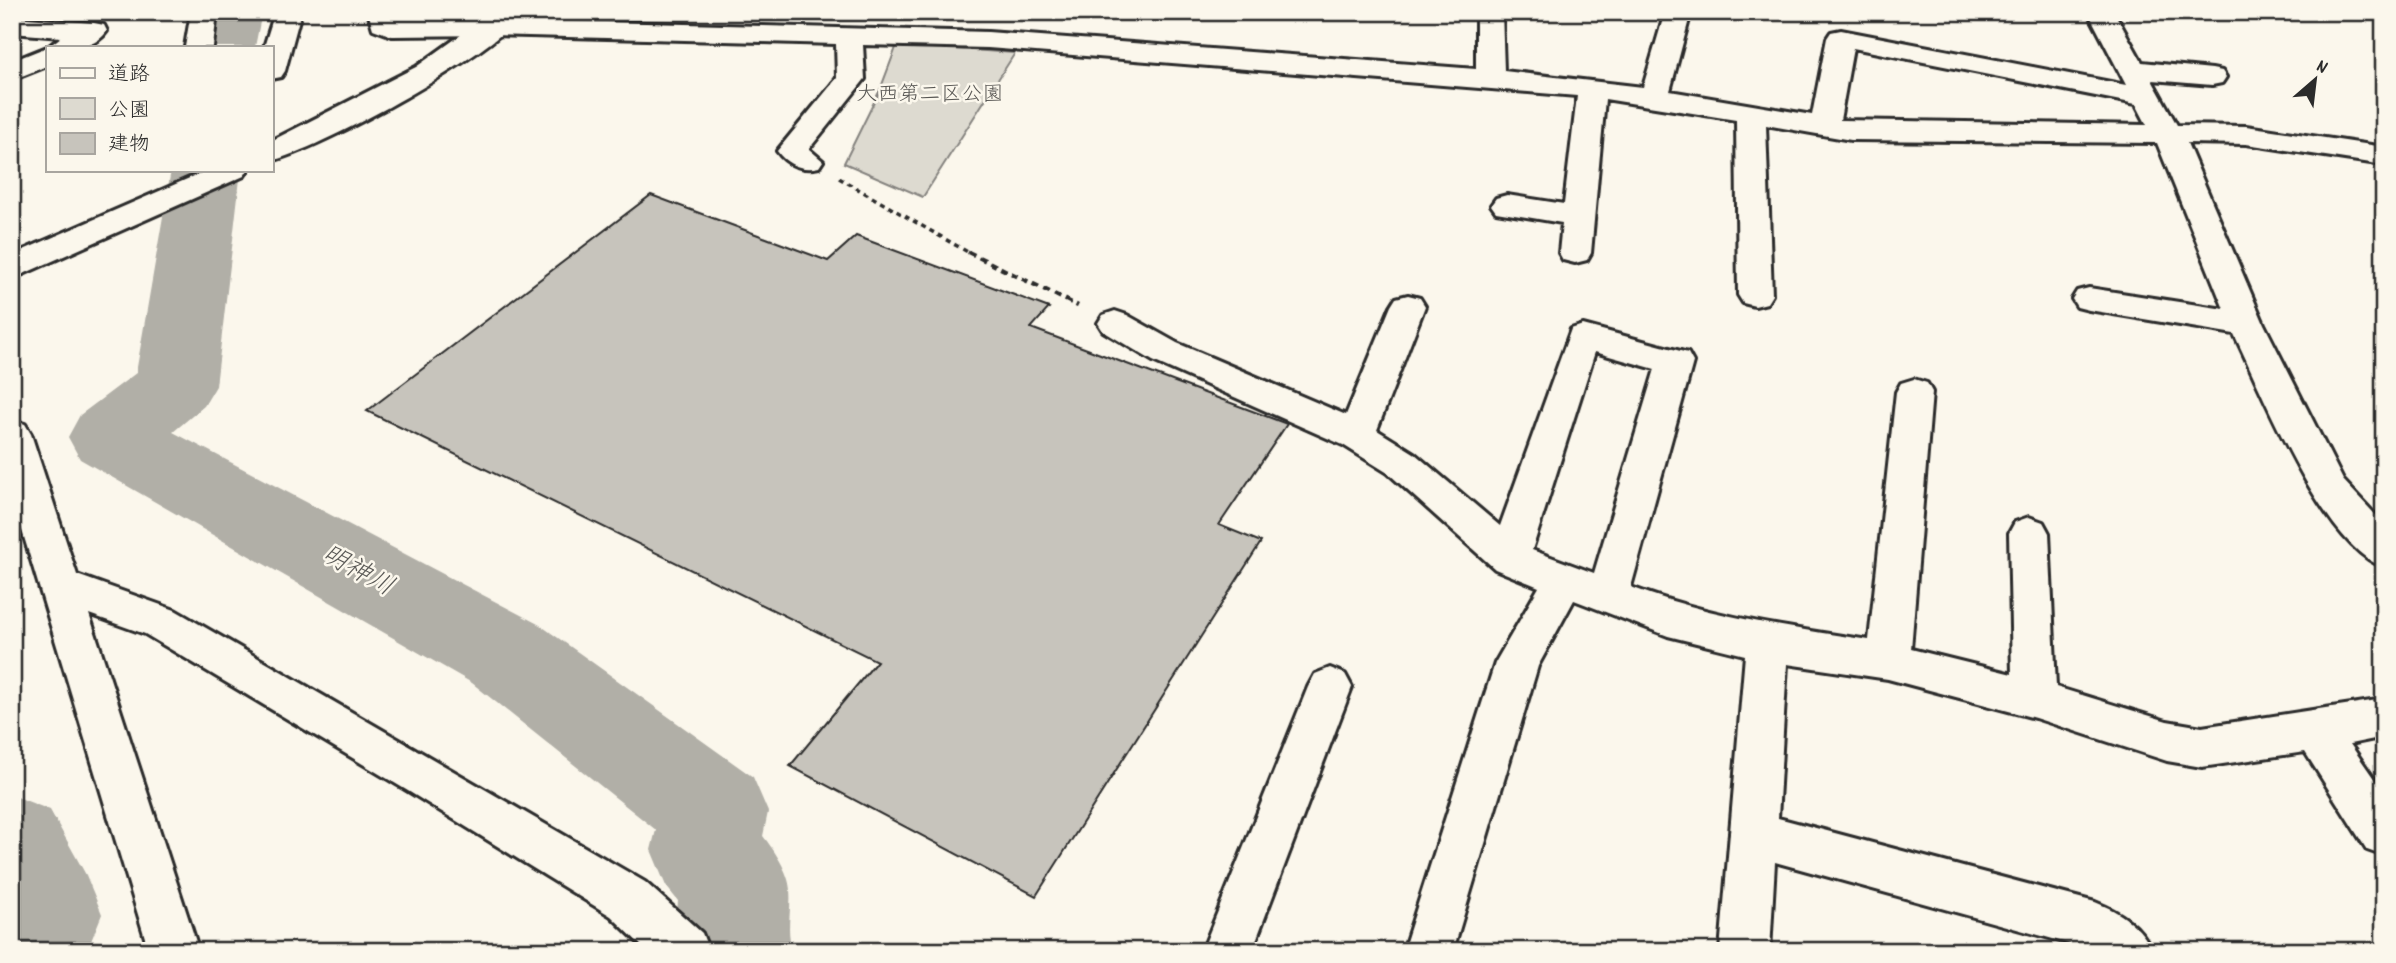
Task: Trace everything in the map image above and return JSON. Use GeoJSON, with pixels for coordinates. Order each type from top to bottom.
{"type":"FeatureCollection","features":[{"type":"Feature","properties":{"kind":"street"},"geometry":{"type":"LineString","coordinates":[[199,46],[204,12]]}},
{"type":"Feature","properties":{"kind":"street"},"geometry":{"type":"LineString","coordinates":[[273,64],[288,12]]}},
{"type":"Feature","properties":{"kind":"street"},"geometry":{"type":"LineString","coordinates":[[381,12],[382,23],[392,28],[502,20],[988,40],[1592,88],[1824,128],[1913,133],[2246,135],[2384,156]]}},
{"type":"Feature","properties":{"kind":"street"},"geometry":{"type":"LineString","coordinates":[[1489,12],[1490,78]]}},
{"type":"Feature","properties":{"kind":"street"},"geometry":{"type":"LineString","coordinates":[[1654,97],[1678,12]]}},
{"type":"Feature","properties":{"kind":"street"},"geometry":{"type":"LineString","coordinates":[[2101,12],[2181,160],[2247,324],[2328,489],[2384,551]]}},
{"type":"Feature","properties":{"kind":"street"},"geometry":{"type":"LineString","coordinates":[[273,151],[395,89],[502,20]]}},
{"type":"Feature","properties":{"kind":"street"},"geometry":{"type":"LineString","coordinates":[[12,25],[60,29]]}},
{"type":"Feature","properties":{"kind":"street"},"geometry":{"type":"LineString","coordinates":[[808,160],[792,152],[851,79],[849,36]]}},
{"type":"Feature","properties":{"kind":"street"},"geometry":{"type":"LineString","coordinates":[[1824,128],[1841,38],[2146,97]]}},
{"type":"Feature","properties":{"kind":"street"},"geometry":{"type":"LineString","coordinates":[[16,70],[46,55]]}},
{"type":"Feature","properties":{"kind":"street"},"geometry":{"type":"LineString","coordinates":[[2130,69],[2212,77]]}},
{"type":"Feature","properties":{"kind":"street"},"geometry":{"type":"LineString","coordinates":[[16,70],[46,79]]}},
{"type":"Feature","properties":{"kind":"street"},"geometry":{"type":"LineString","coordinates":[[1575,253],[1592,88]]}},
{"type":"Feature","properties":{"kind":"street"},"geometry":{"type":"LineString","coordinates":[[1751,116],[1755,295]]}},
{"type":"Feature","properties":{"kind":"street"},"geometry":{"type":"LineString","coordinates":[[12,268],[228,172]]}},
{"type":"Feature","properties":{"kind":"street"},"geometry":{"type":"LineString","coordinates":[[1507,205],[1578,216]]}},
{"type":"Feature","properties":{"kind":"street"},"geometry":{"type":"LineString","coordinates":[[2089,299],[2247,324]]}},
{"type":"Feature","properties":{"kind":"street"},"geometry":{"type":"LineString","coordinates":[[1356,435],[1408,306]]}},
{"type":"Feature","properties":{"kind":"street"},"geometry":{"type":"LineString","coordinates":[[1115,323],[1165,352],[1356,435],[1401,463],[1509,558],[1668,619],[1767,642],[1888,661],[2035,699],[2167,741],[2202,747],[2316,731],[2384,718]]}},
{"type":"Feature","properties":{"kind":"street"},"geometry":{"type":"LineString","coordinates":[[1509,558],[1583,337],[1675,362],[1608,597]]}},
{"type":"Feature","properties":{"kind":"street"},"geometry":{"type":"LineString","coordinates":[[1888,661],[1914,391]]}},
{"type":"Feature","properties":{"kind":"street"},"geometry":{"type":"LineString","coordinates":[[12,434],[63,587],[96,708],[174,951]]}},
{"type":"Feature","properties":{"kind":"street"},"geometry":{"type":"LineString","coordinates":[[2029,533],[2035,699]]}},
{"type":"Feature","properties":{"kind":"street"},"geometry":{"type":"LineString","coordinates":[[1428,951],[1517,663],[1564,580]]}},
{"type":"Feature","properties":{"kind":"street"},"geometry":{"type":"LineString","coordinates":[[63,587],[160,622],[424,776],[628,899],[684,951]]}},
{"type":"Feature","properties":{"kind":"street"},"geometry":{"type":"LineString","coordinates":[[1745,951],[1767,642]]}},
{"type":"Feature","properties":{"kind":"street"},"geometry":{"type":"LineString","coordinates":[[1227,951],[1330,687]]}},
{"type":"Feature","properties":{"kind":"street"},"geometry":{"type":"LineString","coordinates":[[2316,731],[2384,834]]}},
{"type":"Feature","properties":{"kind":"street"},"geometry":{"type":"LineString","coordinates":[[1753,834],[2095,926],[2127,951]]}},
{"type":"Feature","properties":{"kind":"path"},"geometry":{"type":"LineString","coordinates":[[808,160],[978,258],[1115,323]]}},
{"type":"Feature","properties":{"kind":"green space","name":"大西第二区公園"},"geometry":{"type":"Polygon","coordinates":[[[897,45],[1015,53],[923,197],[844,163],[880,90],[897,45]]]}},
{"type":"Feature","properties":{"kind":"building"},"geometry":{"type":"Polygon","coordinates":[[[651,195],[828,261],[856,236],[1049,308],[1031,328],[1287,424],[1219,525],[1261,542],[1036,896],[790,766],[877,661],[367,411],[651,195]]]}},
{"type":"Feature","properties":{"kind":"waterway","name":"明神川"},"geometry":{"type":"LineString","coordinates":[[224,46],[232,12]]}},
{"type":"Feature","properties":{"kind":"waterway","name":"明神川"},"geometry":{"type":"LineString","coordinates":[[206,172],[175,386],[110,437],[506,654],[715,812],[705,850],[735,887],[731,945],[736,951]]}},
{"type":"Feature","properties":{"kind":"waterway"},"geometry":{"type":"LineString","coordinates":[[12,846],[46,914],[28,951]]}}]}
